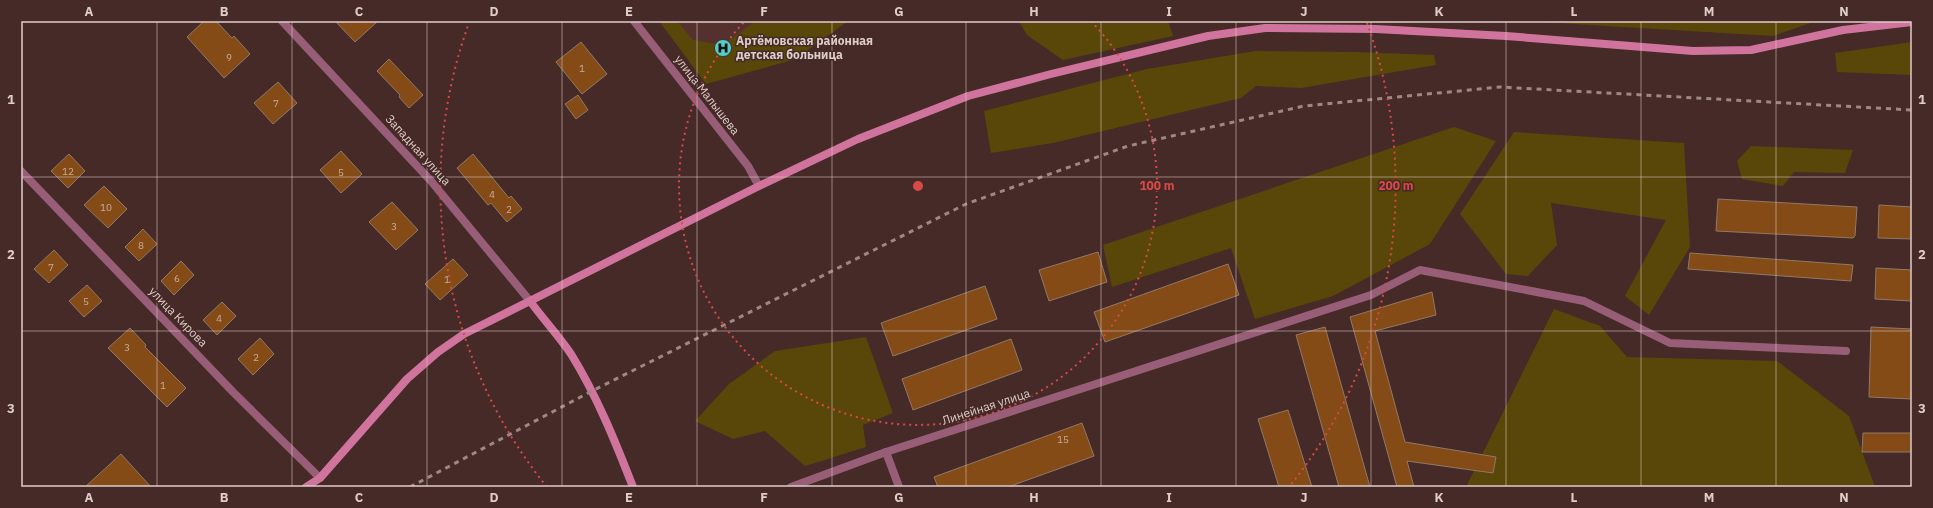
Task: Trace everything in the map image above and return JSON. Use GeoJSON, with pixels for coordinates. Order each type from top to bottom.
{"type":"FeatureCollection","features":[{"type":"Feature","properties":{"kind":"main road"},"geometry":{"type":"LineString","coordinates":[[306,487],[320,478],[407,379],[438,352],[464,334],[758,186],[858,139],[968,96],[1051,74],[1208,36],[1265,28],[1376,29],[1506,36],[1693,51],[1751,50],[1842,30],[1912,22]]}},
{"type":"Feature","properties":{"kind":"main road"},"geometry":{"type":"LineString","coordinates":[[530,301],[570,354],[592,391],[608,424],[633,487]]}},
{"type":"Feature","properties":{"kind":"street","name":"Западная улица"},"geometry":{"type":"LineString","coordinates":[[282,21],[431,181],[530,301]]}},
{"type":"Feature","properties":{"kind":"street","name":"улица Малышева"},"geometry":{"type":"LineString","coordinates":[[634,21],[748,166],[758,186]]}},
{"type":"Feature","properties":{"kind":"street","name":"улица Кирова"},"geometry":{"type":"LineString","coordinates":[[21,171],[234,393],[320,478]]}},
{"type":"Feature","properties":{"kind":"street","name":"Линейная улица"},"geometry":{"type":"LineString","coordinates":[[791,487],[886,452],[1371,295],[1420,270],[1584,301],[1670,344],[1846,351]]}},
{"type":"Feature","properties":{"kind":"street"},"geometry":{"type":"LineString","coordinates":[[886,452],[899,487]]}},
{"type":"Feature","properties":{"kind":"shaded area"},"geometry":{"type":"Polygon","coordinates":[[[659,21],[677,21],[693,40],[722,45],[756,21],[848,21],[796,59],[706,84],[659,21]]]}},
{"type":"Feature","properties":{"kind":"shaded area","name":"Артёмовская районная детская больница"},"geometry":{"type":"Polygon","coordinates":[[[675,21],[785,21],[715,74],[675,21]]]}},
{"type":"Feature","properties":{"kind":"shaded area"},"geometry":{"type":"Polygon","coordinates":[[[1019,21],[1168,21],[1173,36],[1063,60],[1027,35],[1019,21]]]}},
{"type":"Feature","properties":{"kind":"shaded area"},"geometry":{"type":"Polygon","coordinates":[[[1375,21],[1470,21],[1378,23],[1375,21]]]}},
{"type":"Feature","properties":{"kind":"shaded area"},"geometry":{"type":"Polygon","coordinates":[[[1522,21],[1816,21],[1773,36],[1522,21]]]}},
{"type":"Feature","properties":{"kind":"shaded area"},"geometry":{"type":"Polygon","coordinates":[[[1912,42],[1912,75],[1837,72],[1835,53],[1912,42]]]}},
{"type":"Feature","properties":{"kind":"shaded area"},"geometry":{"type":"Polygon","coordinates":[[[1255,51],[1355,52],[1434,55],[1436,65],[1301,88],[1256,86],[1241,98],[1053,143],[991,153],[984,111],[1147,69],[1255,51]]]}},
{"type":"Feature","properties":{"kind":"shaded area"},"geometry":{"type":"Polygon","coordinates":[[[1454,127],[1496,141],[1430,244],[1333,296],[1255,319],[1231,248],[1112,287],[1103,245],[1454,127]]]}},
{"type":"Feature","properties":{"kind":"shaded area"},"geometry":{"type":"Polygon","coordinates":[[[1514,132],[1684,143],[1690,247],[1649,315],[1625,296],[1666,220],[1551,203],[1557,245],[1528,276],[1506,274],[1460,214],[1514,132]]]}},
{"type":"Feature","properties":{"kind":"shaded area"},"geometry":{"type":"Polygon","coordinates":[[[1751,146],[1853,150],[1845,173],[1794,172],[1783,186],[1742,179],[1737,161],[1751,146]]]}},
{"type":"Feature","properties":{"kind":"shaded area"},"geometry":{"type":"Polygon","coordinates":[[[1554,309],[1600,326],[1627,357],[1777,361],[1849,416],[1875,487],[1466,487],[1554,309]]]}},
{"type":"Feature","properties":{"kind":"shaded area"},"geometry":{"type":"Polygon","coordinates":[[[866,337],[893,413],[863,425],[866,447],[805,466],[765,431],[733,439],[695,421],[729,384],[775,351],[866,337]]]}},
{"type":"Feature","properties":{"kind":"building"},"geometry":{"type":"Polygon","coordinates":[[[204,21],[216,21],[232,38],[234,36],[250,54],[224,78],[187,37],[204,21]]]}},
{"type":"Feature","properties":{"kind":"building"},"geometry":{"type":"Polygon","coordinates":[[[335,21],[378,21],[355,42],[335,21]]]}},
{"type":"Feature","properties":{"kind":"building"},"geometry":{"type":"Polygon","coordinates":[[[581,42],[607,74],[582,94],[556,62],[581,42]]]}},
{"type":"Feature","properties":{"kind":"building"},"geometry":{"type":"Polygon","coordinates":[[[389,59],[423,95],[409,108],[399,97],[400,95],[377,71],[389,59]]]}},
{"type":"Feature","properties":{"kind":"building"},"geometry":{"type":"Polygon","coordinates":[[[278,82],[297,103],[273,124],[254,103],[278,82]]]}},
{"type":"Feature","properties":{"kind":"building"},"geometry":{"type":"Polygon","coordinates":[[[578,95],[588,110],[576,119],[565,104],[578,95]]]}},
{"type":"Feature","properties":{"kind":"building"},"geometry":{"type":"Polygon","coordinates":[[[341,151],[362,174],[341,193],[320,170],[341,151]]]}},
{"type":"Feature","properties":{"kind":"building"},"geometry":{"type":"Polygon","coordinates":[[[69,154],[85,171],[68,188],[51,171],[69,154]]]}},
{"type":"Feature","properties":{"kind":"building"},"geometry":{"type":"Polygon","coordinates":[[[473,154],[509,198],[511,196],[522,209],[507,222],[491,203],[488,205],[457,168],[473,154]]]}},
{"type":"Feature","properties":{"kind":"building"},"geometry":{"type":"Polygon","coordinates":[[[104,186],[127,209],[108,228],[84,205],[104,186]]]}},
{"type":"Feature","properties":{"kind":"building"},"geometry":{"type":"Polygon","coordinates":[[[1718,199],[1857,207],[1855,236],[1853,238],[1716,231],[1718,199]]]}},
{"type":"Feature","properties":{"kind":"building"},"geometry":{"type":"Polygon","coordinates":[[[392,202],[418,230],[396,250],[369,222],[392,202]]]}},
{"type":"Feature","properties":{"kind":"building"},"geometry":{"type":"Polygon","coordinates":[[[1879,205],[1912,207],[1912,239],[1878,238],[1879,205]]]}},
{"type":"Feature","properties":{"kind":"building"},"geometry":{"type":"Polygon","coordinates":[[[143,229],[157,244],[139,261],[125,247],[143,229]]]}},
{"type":"Feature","properties":{"kind":"building"},"geometry":{"type":"Polygon","coordinates":[[[54,250],[68,265],[49,283],[34,269],[54,250]]]}},
{"type":"Feature","properties":{"kind":"building"},"geometry":{"type":"Polygon","coordinates":[[[1098,252],[1107,282],[1049,301],[1039,270],[1098,252]]]}},
{"type":"Feature","properties":{"kind":"building"},"geometry":{"type":"Polygon","coordinates":[[[1690,253],[1853,265],[1851,281],[1688,269],[1690,253]]]}},
{"type":"Feature","properties":{"kind":"building"},"geometry":{"type":"Polygon","coordinates":[[[453,259],[468,275],[440,300],[425,284],[453,259]]]}},
{"type":"Feature","properties":{"kind":"building"},"geometry":{"type":"Polygon","coordinates":[[[181,261],[194,275],[174,295],[161,281],[181,261]]]}},
{"type":"Feature","properties":{"kind":"building"},"geometry":{"type":"Polygon","coordinates":[[[1228,264],[1239,295],[1105,342],[1094,312],[1228,264]]]}},
{"type":"Feature","properties":{"kind":"building"},"geometry":{"type":"Polygon","coordinates":[[[1876,268],[1912,270],[1912,301],[1875,299],[1876,268]]]}},
{"type":"Feature","properties":{"kind":"building"},"geometry":{"type":"Polygon","coordinates":[[[87,285],[102,301],[84,317],[69,301],[87,285]]]}},
{"type":"Feature","properties":{"kind":"building"},"geometry":{"type":"Polygon","coordinates":[[[985,286],[997,319],[893,356],[881,323],[985,286]]]}},
{"type":"Feature","properties":{"kind":"building"},"geometry":{"type":"Polygon","coordinates":[[[1432,292],[1436,315],[1375,331],[1405,442],[1496,457],[1493,473],[1407,461],[1414,487],[1397,487],[1350,317],[1432,292]]]}},
{"type":"Feature","properties":{"kind":"building"},"geometry":{"type":"Polygon","coordinates":[[[222,302],[236,316],[217,335],[203,320],[222,302]]]}},
{"type":"Feature","properties":{"kind":"building"},"geometry":{"type":"Polygon","coordinates":[[[1325,327],[1370,487],[1339,487],[1296,335],[1325,327]]]}},
{"type":"Feature","properties":{"kind":"building"},"geometry":{"type":"Polygon","coordinates":[[[1871,327],[1912,329],[1912,399],[1869,397],[1871,327]]]}},
{"type":"Feature","properties":{"kind":"building"},"geometry":{"type":"Polygon","coordinates":[[[130,328],[146,345],[145,347],[186,388],[167,407],[108,348],[130,328]]]}},
{"type":"Feature","properties":{"kind":"building"},"geometry":{"type":"Polygon","coordinates":[[[260,338],[274,354],[253,375],[238,359],[260,338]]]}},
{"type":"Feature","properties":{"kind":"building"},"geometry":{"type":"Polygon","coordinates":[[[1011,339],[1022,370],[913,410],[902,379],[1011,339]]]}},
{"type":"Feature","properties":{"kind":"building"},"geometry":{"type":"Polygon","coordinates":[[[1288,410],[1312,487],[1279,487],[1258,419],[1288,410]]]}},
{"type":"Feature","properties":{"kind":"building"},"geometry":{"type":"Polygon","coordinates":[[[1082,423],[1094,456],[1008,487],[938,487],[934,477],[1082,423]]]}},
{"type":"Feature","properties":{"kind":"building"},"geometry":{"type":"Polygon","coordinates":[[[1863,433],[1912,433],[1912,452],[1862,452],[1863,433]]]}},
{"type":"Feature","properties":{"kind":"building"},"geometry":{"type":"Polygon","coordinates":[[[121,454],[151,487],[85,487],[121,454]]]}},
{"type":"Feature","properties":{"kind":"railway"},"geometry":{"type":"LineString","coordinates":[[410,487],[592,391],[966,204],[1128,146],[1304,106],[1500,87],[1912,110]]}},
{"type":"Feature","properties":{"kind":"place","name":"Артёмовская районная детская больница"},"geometry":{"type":"Point","coordinates":[723,48]}}]}
